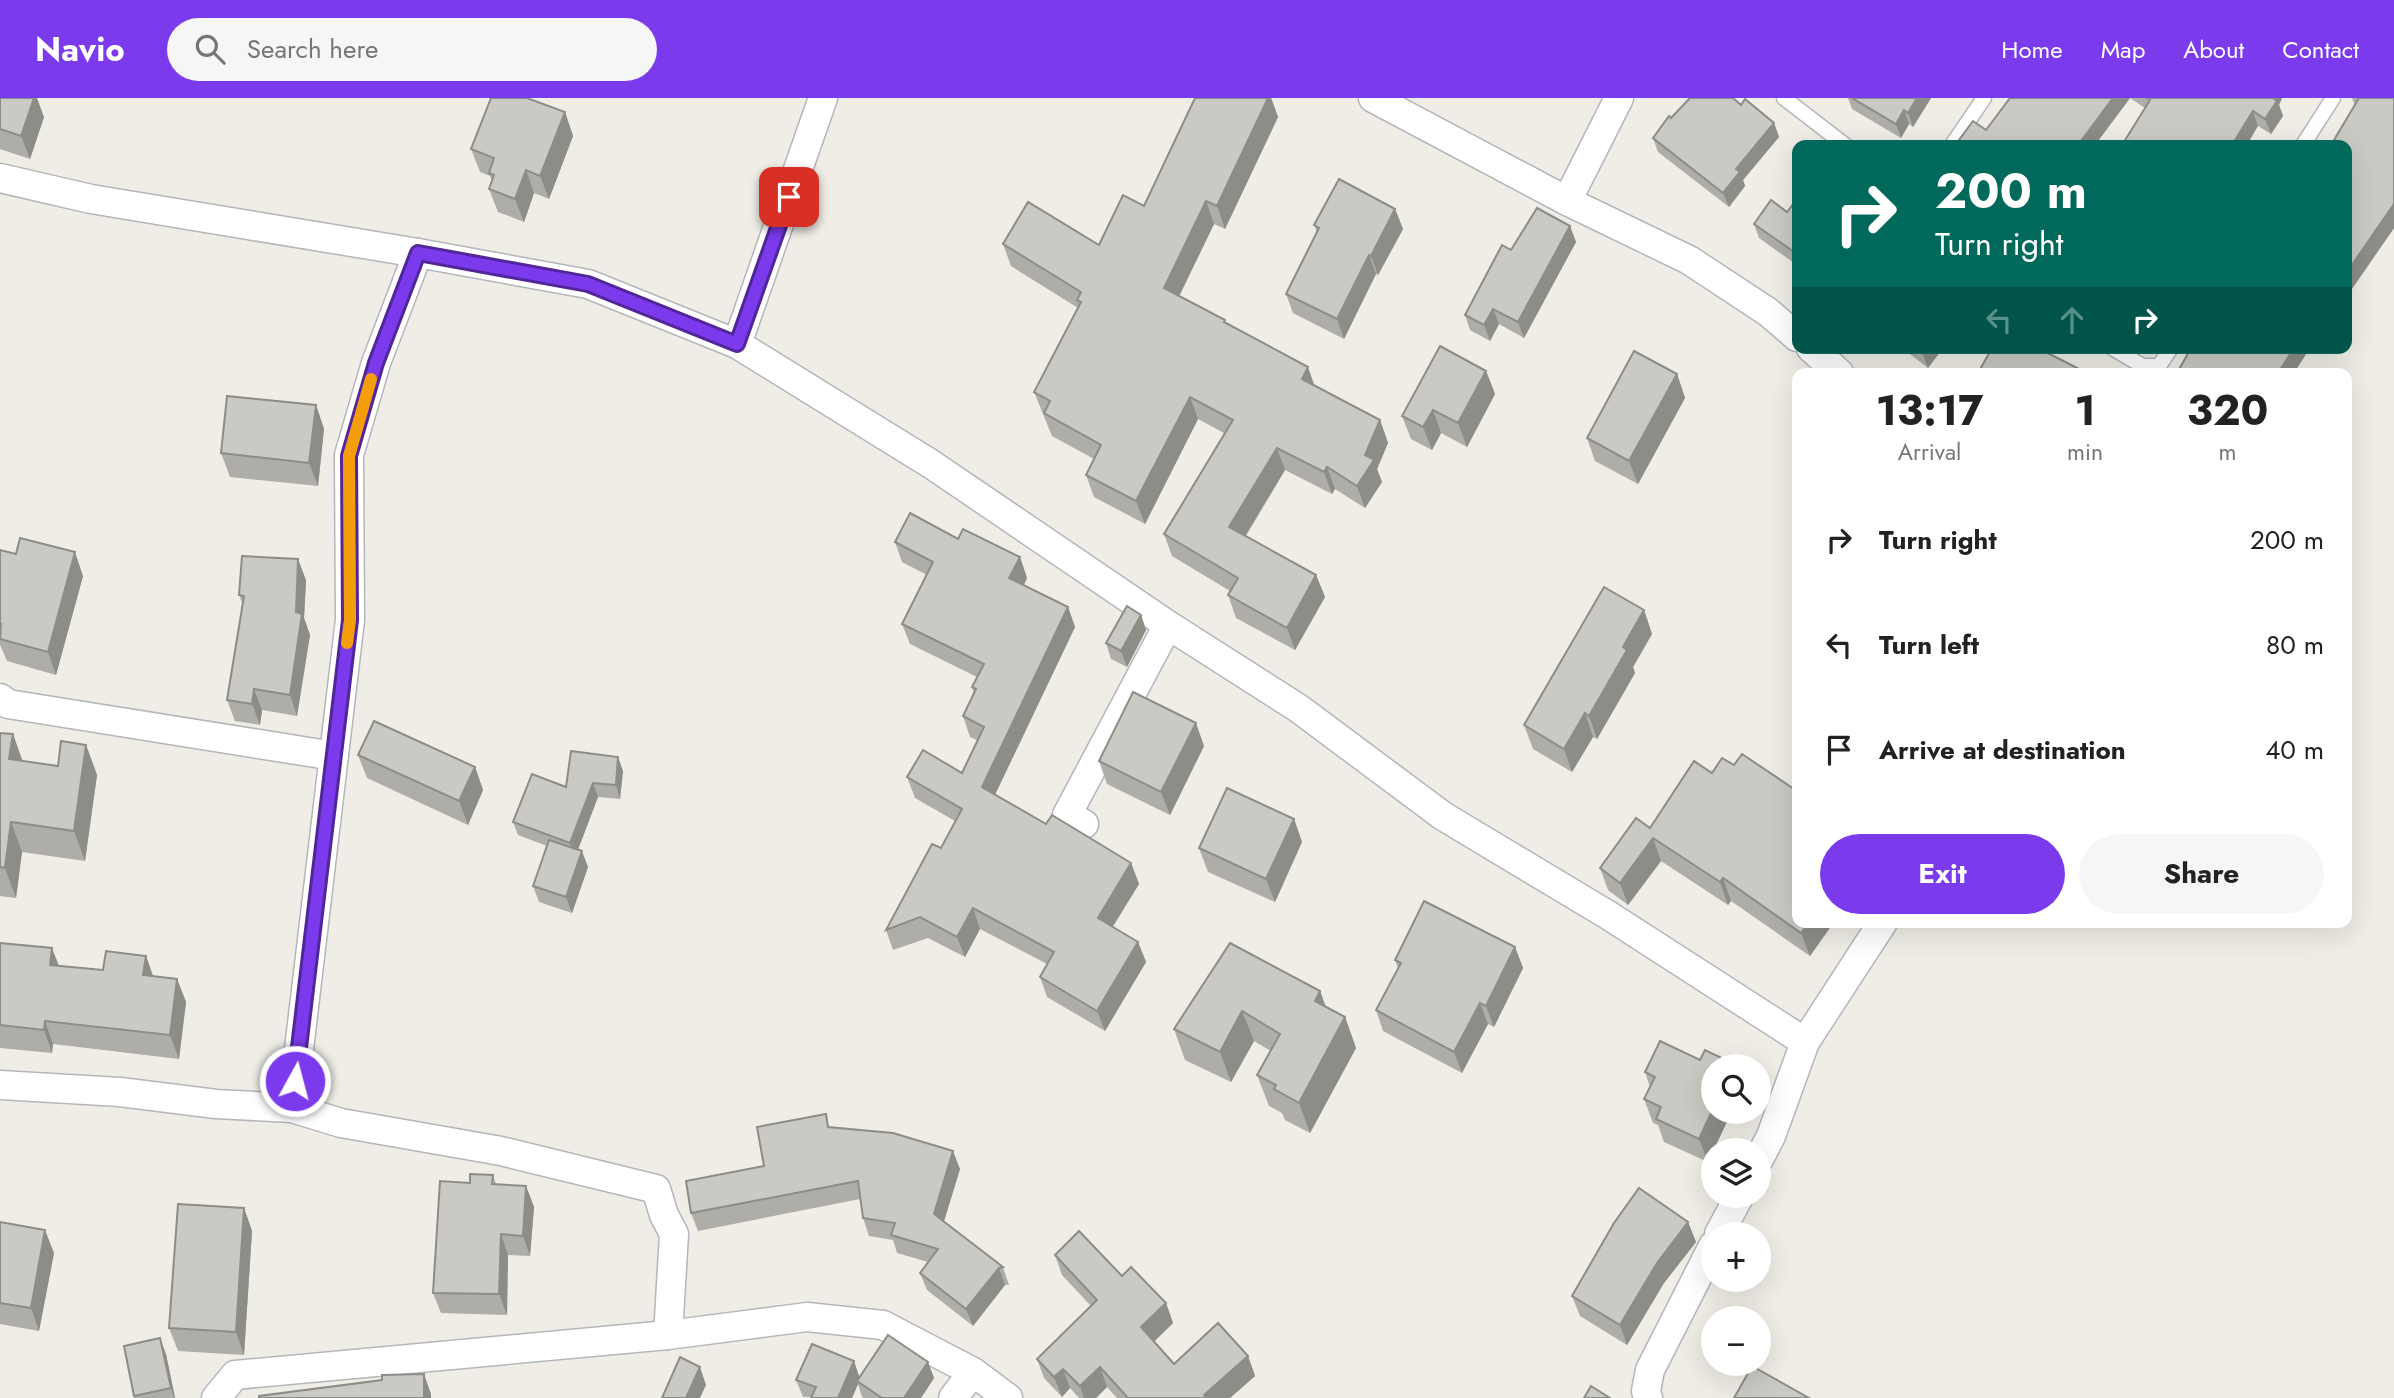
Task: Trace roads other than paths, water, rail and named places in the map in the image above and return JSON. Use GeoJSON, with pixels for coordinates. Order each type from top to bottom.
{"type":"FeatureCollection","features":[{"type":"Feature","properties":{"kind":"street"},"geometry":{"type":"LineString","coordinates":[[737,344],[823,98]]}},
{"type":"Feature","properties":{"kind":"street"},"geometry":{"type":"LineString","coordinates":[[1373,98],[1567,201],[1689,260],[1768,312],[1792,333]]}},
{"type":"Feature","properties":{"kind":"street"},"geometry":{"type":"LineString","coordinates":[[1567,201],[1619,98]]}},
{"type":"Feature","properties":{"kind":"street"},"geometry":{"type":"LineString","coordinates":[[0,178],[91,199],[588,284],[737,344],[931,464],[1168,625],[1298,708],[1443,816],[1608,915],[1805,1042]]}},
{"type":"Feature","properties":{"kind":"street"},"geometry":{"type":"LineString","coordinates":[[292,1108],[350,620],[349,456],[376,363],[418,253]]}},
{"type":"Feature","properties":{"kind":"street"},"geometry":{"type":"LineString","coordinates":[[1818,354],[1833,368]]}},
{"type":"Feature","properties":{"kind":"street"},"geometry":{"type":"LineString","coordinates":[[1084,824],[1067,815],[1168,625]]}},
{"type":"Feature","properties":{"kind":"street"},"geometry":{"type":"LineString","coordinates":[[0,698],[8,704],[334,756]]}},
{"type":"Feature","properties":{"kind":"street"},"geometry":{"type":"LineString","coordinates":[[1770,1138],[1805,1042],[1879,928]]}},
{"type":"Feature","properties":{"kind":"street"},"geometry":{"type":"LineString","coordinates":[[0,1085],[120,1092],[216,1104],[292,1108],[341,1123],[501,1151],[656,1189],[664,1215],[674,1234],[668,1335]]}},
{"type":"Feature","properties":{"kind":"street"},"geometry":{"type":"LineString","coordinates":[[1648,1398],[1646,1391],[1650,1370],[1701,1270]]}},
{"type":"Feature","properties":{"kind":"street"},"geometry":{"type":"LineString","coordinates":[[216,1398],[235,1375],[668,1335],[807,1317],[883,1325],[972,1372],[1009,1398]]}},
{"type":"Feature","properties":{"kind":"street"},"geometry":{"type":"LineString","coordinates":[[953,1398],[972,1372]]}},
{"type":"Feature","properties":{"kind":"lane"},"geometry":{"type":"LineString","coordinates":[[1784,98],[1839,140]]}},
{"type":"Feature","properties":{"kind":"lane"},"geometry":{"type":"LineString","coordinates":[[1955,140],[1984,98]]}},
{"type":"Feature","properties":{"kind":"lane"},"geometry":{"type":"LineString","coordinates":[[2306,140],[2333,98]]}},
{"type":"Feature","properties":{"kind":"lane"},"geometry":{"type":"LineString","coordinates":[[2122,354],[2143,366],[2159,366],[2167,354]]}}]}
